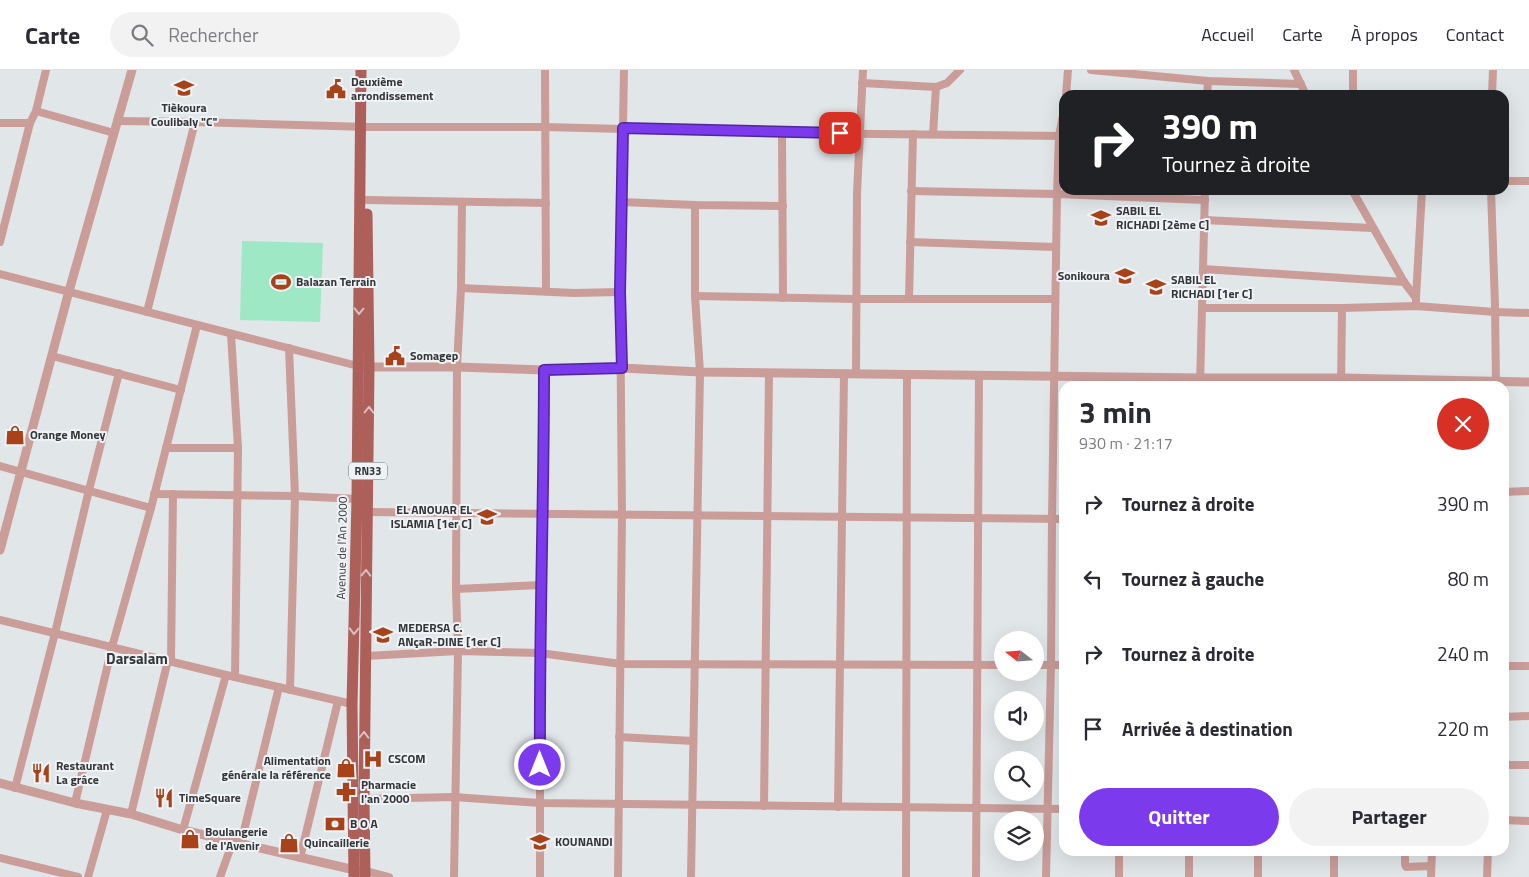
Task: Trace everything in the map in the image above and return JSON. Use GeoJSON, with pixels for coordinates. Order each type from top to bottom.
{"type":"FeatureCollection","features":[{"type":"Feature","properties":{"kind":"main road","name":"Avenue de l'An 2000"},"geometry":{"type":"LineString","coordinates":[[360,874],[352,704],[367,200],[362,70]]}},
{"type":"Feature","properties":{"kind":"main road","name":"Avenue de l'An 2000"},"geometry":{"type":"LineString","coordinates":[[360,874],[364,799],[366,656],[367,512],[363,367],[364,127],[368,70]]}},
{"type":"Feature","properties":{"kind":"street"},"geometry":{"type":"LineString","coordinates":[[1,237],[30,123],[36,111],[46,70]]}},
{"type":"Feature","properties":{"kind":"street"},"geometry":{"type":"LineString","coordinates":[[0,550],[69,291],[132,70]]}},
{"type":"Feature","properties":{"kind":"street"},"geometry":{"type":"LineString","coordinates":[[545,70],[546,291]]}},
{"type":"Feature","properties":{"kind":"street"},"geometry":{"type":"LineString","coordinates":[[618,877],[622,514],[620,292],[624,70]]}},
{"type":"Feature","properties":{"kind":"street"},"geometry":{"type":"LineString","coordinates":[[856,374],[857,193],[863,70]]}},
{"type":"Feature","properties":{"kind":"street"},"geometry":{"type":"LineString","coordinates":[[862,83],[936,87],[947,84],[960,70]]}},
{"type":"Feature","properties":{"kind":"street"},"geometry":{"type":"LineString","coordinates":[[1066,90],[1068,70]]}},
{"type":"Feature","properties":{"kind":"street"},"geometry":{"type":"LineString","coordinates":[[1294,70],[1304,90]]}},
{"type":"Feature","properties":{"kind":"street"},"geometry":{"type":"LineString","coordinates":[[1353,70],[1353,90]]}},
{"type":"Feature","properties":{"kind":"street"},"geometry":{"type":"LineString","coordinates":[[1492,90],[1493,70]]}},
{"type":"Feature","properties":{"kind":"street"},"geometry":{"type":"LineString","coordinates":[[1096,71],[1167,74],[1208,81],[1301,84]]}},
{"type":"Feature","properties":{"kind":"street"},"geometry":{"type":"LineString","coordinates":[[1207,90],[1208,81]]}},
{"type":"Feature","properties":{"kind":"street"},"geometry":{"type":"LineString","coordinates":[[933,134],[936,87]]}},
{"type":"Feature","properties":{"kind":"street"},"geometry":{"type":"LineString","coordinates":[[36,111],[114,133]]}},
{"type":"Feature","properties":{"kind":"street"},"geometry":{"type":"LineString","coordinates":[[117,121],[364,127],[623,128],[782,133],[1059,136]]}},
{"type":"Feature","properties":{"kind":"street"},"geometry":{"type":"LineString","coordinates":[[147,312],[195,122]]}},
{"type":"Feature","properties":{"kind":"street"},"geometry":{"type":"LineString","coordinates":[[0,123],[30,123]]}},
{"type":"Feature","properties":{"kind":"street"},"geometry":{"type":"LineString","coordinates":[[782,133],[783,298]]}},
{"type":"Feature","properties":{"kind":"street"},"geometry":{"type":"LineString","coordinates":[[909,299],[913,134]]}},
{"type":"Feature","properties":{"kind":"street"},"geometry":{"type":"LineString","coordinates":[[1046,877],[1051,665],[1055,299],[1059,165]]}},
{"type":"Feature","properties":{"kind":"street"},"geometry":{"type":"LineString","coordinates":[[1509,181],[1529,181]]}},
{"type":"Feature","properties":{"kind":"street"},"geometry":{"type":"LineString","coordinates":[[911,191],[1057,194]]}},
{"type":"Feature","properties":{"kind":"street"},"geometry":{"type":"LineString","coordinates":[[1082,195],[1205,200]]}},
{"type":"Feature","properties":{"kind":"street"},"geometry":{"type":"LineString","coordinates":[[1200,381],[1205,195]]}},
{"type":"Feature","properties":{"kind":"street"},"geometry":{"type":"LineString","coordinates":[[1355,195],[1416,302]]}},
{"type":"Feature","properties":{"kind":"street"},"geometry":{"type":"LineString","coordinates":[[1416,302],[1422,195]]}},
{"type":"Feature","properties":{"kind":"street"},"geometry":{"type":"LineString","coordinates":[[1491,195],[1496,312],[1496,381]]}},
{"type":"Feature","properties":{"kind":"street"},"geometry":{"type":"LineString","coordinates":[[367,200],[546,203]]}},
{"type":"Feature","properties":{"kind":"street"},"geometry":{"type":"LineString","coordinates":[[454,877],[458,651],[456,513],[462,202]]}},
{"type":"Feature","properties":{"kind":"street"},"geometry":{"type":"LineString","coordinates":[[621,202],[783,206]]}},
{"type":"Feature","properties":{"kind":"street"},"geometry":{"type":"LineString","coordinates":[[691,877],[700,372],[695,296],[695,205]]}},
{"type":"Feature","properties":{"kind":"street"},"geometry":{"type":"LineString","coordinates":[[1204,220],[1372,228]]}},
{"type":"Feature","properties":{"kind":"street"},"geometry":{"type":"LineString","coordinates":[[910,242],[1056,247]]}},
{"type":"Feature","properties":{"kind":"street"},"geometry":{"type":"LineString","coordinates":[[1203,270],[1404,282]]}},
{"type":"Feature","properties":{"kind":"street"},"geometry":{"type":"LineString","coordinates":[[0,274],[363,367],[458,367],[544,370],[622,368],[700,372],[1128,376],[1188,381]]}},
{"type":"Feature","properties":{"kind":"street"},"geometry":{"type":"LineString","coordinates":[[461,288],[620,292]]}},
{"type":"Feature","properties":{"kind":"street"},"geometry":{"type":"LineString","coordinates":[[695,296],[856,299],[1055,299]]}},
{"type":"Feature","properties":{"kind":"street"},"geometry":{"type":"LineString","coordinates":[[1202,308],[1342,308],[1416,302],[1496,312],[1529,313]]}},
{"type":"Feature","properties":{"kind":"street"},"geometry":{"type":"LineString","coordinates":[[1341,381],[1342,308]]}},
{"type":"Feature","properties":{"kind":"street"},"geometry":{"type":"LineString","coordinates":[[75,803],[112,647],[151,508],[197,325]]}},
{"type":"Feature","properties":{"kind":"street"},"geometry":{"type":"LineString","coordinates":[[230,334],[238,448],[235,677]]}},
{"type":"Feature","properties":{"kind":"street"},"geometry":{"type":"LineString","coordinates":[[289,348],[295,496],[290,690]]}},
{"type":"Feature","properties":{"kind":"street"},"geometry":{"type":"LineString","coordinates":[[52,356],[181,390]]}},
{"type":"Feature","properties":{"kind":"street"},"geometry":{"type":"LineString","coordinates":[[540,877],[540,653],[544,370]]}},
{"type":"Feature","properties":{"kind":"street"},"geometry":{"type":"LineString","coordinates":[[15,788],[119,373]]}},
{"type":"Feature","properties":{"kind":"street"},"geometry":{"type":"LineString","coordinates":[[764,806],[769,373]]}},
{"type":"Feature","properties":{"kind":"street"},"geometry":{"type":"LineString","coordinates":[[838,807],[844,374]]}},
{"type":"Feature","properties":{"kind":"street"},"geometry":{"type":"LineString","coordinates":[[906,877],[907,374]]}},
{"type":"Feature","properties":{"kind":"street"},"geometry":{"type":"LineString","coordinates":[[976,877],[979,375]]}},
{"type":"Feature","properties":{"kind":"street"},"geometry":{"type":"LineString","coordinates":[[1128,376],[1128,381]]}},
{"type":"Feature","properties":{"kind":"street"},"geometry":{"type":"LineString","coordinates":[[1509,383],[1529,382]]}},
{"type":"Feature","properties":{"kind":"street"},"geometry":{"type":"LineString","coordinates":[[166,448],[238,448]]}},
{"type":"Feature","properties":{"kind":"street"},"geometry":{"type":"LineString","coordinates":[[0,466],[21,470],[151,508]]}},
{"type":"Feature","properties":{"kind":"street"},"geometry":{"type":"LineString","coordinates":[[1509,492],[1529,491]]}},
{"type":"Feature","properties":{"kind":"street"},"geometry":{"type":"LineString","coordinates":[[154,494],[357,498]]}},
{"type":"Feature","properties":{"kind":"street"},"geometry":{"type":"LineString","coordinates":[[131,814],[170,661],[173,494]]}},
{"type":"Feature","properties":{"kind":"street"},"geometry":{"type":"LineString","coordinates":[[367,512],[1059,519]]}},
{"type":"Feature","properties":{"kind":"street"},"geometry":{"type":"LineString","coordinates":[[456,589],[542,585]]}},
{"type":"Feature","properties":{"kind":"street"},"geometry":{"type":"LineString","coordinates":[[0,620],[352,704]]}},
{"type":"Feature","properties":{"kind":"street"},"geometry":{"type":"LineString","coordinates":[[366,656],[458,651],[540,653],[621,664],[994,665]]}},
{"type":"Feature","properties":{"kind":"street"},"geometry":{"type":"LineString","coordinates":[[1044,665],[1059,665]]}},
{"type":"Feature","properties":{"kind":"street"},"geometry":{"type":"LineString","coordinates":[[1509,666],[1529,666]]}},
{"type":"Feature","properties":{"kind":"street"},"geometry":{"type":"LineString","coordinates":[[183,830],[226,675]]}},
{"type":"Feature","properties":{"kind":"street"},"geometry":{"type":"LineString","coordinates":[[220,877],[237,842],[279,687]]}},
{"type":"Feature","properties":{"kind":"street"},"geometry":{"type":"LineString","coordinates":[[300,858],[338,701]]}},
{"type":"Feature","properties":{"kind":"street"},"geometry":{"type":"LineString","coordinates":[[1509,717],[1529,716]]}},
{"type":"Feature","properties":{"kind":"street"},"geometry":{"type":"LineString","coordinates":[[619,737],[693,740]]}},
{"type":"Feature","properties":{"kind":"street"},"geometry":{"type":"LineString","coordinates":[[1509,765],[1529,765]]}},
{"type":"Feature","properties":{"kind":"street"},"geometry":{"type":"LineString","coordinates":[[0,783],[75,803],[131,814],[183,830],[360,874],[389,877]]}},
{"type":"Feature","properties":{"kind":"street"},"geometry":{"type":"LineString","coordinates":[[364,799],[454,797],[540,803],[1059,809]]}},
{"type":"Feature","properties":{"kind":"street"},"geometry":{"type":"LineString","coordinates":[[88,877],[107,810]]}},
{"type":"Feature","properties":{"kind":"street"},"geometry":{"type":"LineString","coordinates":[[1509,820],[1529,822]]}},
{"type":"Feature","properties":{"kind":"street"},"geometry":{"type":"LineString","coordinates":[[1119,856],[1119,877]]}},
{"type":"Feature","properties":{"kind":"street"},"geometry":{"type":"LineString","coordinates":[[1189,856],[1189,877]]}},
{"type":"Feature","properties":{"kind":"street"},"geometry":{"type":"LineString","coordinates":[[1258,856],[1258,877]]}},
{"type":"Feature","properties":{"kind":"street"},"geometry":{"type":"LineString","coordinates":[[1334,856],[1334,877]]}},
{"type":"Feature","properties":{"kind":"street"},"geometry":{"type":"LineString","coordinates":[[1405,856],[1406,866],[1431,866]]}},
{"type":"Feature","properties":{"kind":"street"},"geometry":{"type":"LineString","coordinates":[[1431,877],[1432,856]]}},
{"type":"Feature","properties":{"kind":"street"},"geometry":{"type":"LineString","coordinates":[[1487,877],[1488,856]]}},
{"type":"Feature","properties":{"kind":"street"},"geometry":{"type":"LineString","coordinates":[[0,858],[78,877]]}},
{"type":"Feature","properties":{"kind":"green space","name":"Balazan Terrain"},"geometry":{"type":"Polygon","coordinates":[[[242,241],[323,243],[320,322],[240,320],[242,241]]]}},
{"type":"Feature","properties":{"kind":"place","name":"Tièkoura Coulibaly \"C\""},"geometry":{"type":"Point","coordinates":[184,88]}},
{"type":"Feature","properties":{"kind":"place","name":"Deuxième arrondissement"},"geometry":{"type":"Point","coordinates":[336,89]}},
{"type":"Feature","properties":{"kind":"place","name":"SABIL EL RICHADI [2ème C]"},"geometry":{"type":"Point","coordinates":[1101,218]}},
{"type":"Feature","properties":{"kind":"place","name":"Sonikoura"},"geometry":{"type":"Point","coordinates":[1125,276]}},
{"type":"Feature","properties":{"kind":"place","name":"Balazan Terrain"},"geometry":{"type":"Point","coordinates":[281,282]}},
{"type":"Feature","properties":{"kind":"place","name":"SABIL EL RICHADI [1er C]"},"geometry":{"type":"Point","coordinates":[1156,287]}},
{"type":"Feature","properties":{"kind":"place","name":"Somagep"},"geometry":{"type":"Point","coordinates":[395,356]}},
{"type":"Feature","properties":{"kind":"place","name":"Orange Money"},"geometry":{"type":"Point","coordinates":[15,435]}},
{"type":"Feature","properties":{"kind":"place","name":"EL ANOUAR EL ISLAMIA [1er C]"},"geometry":{"type":"Point","coordinates":[487,517]}},
{"type":"Feature","properties":{"kind":"place","name":"MEDERSA C. ANçaR-DINE [1er C]"},"geometry":{"type":"Point","coordinates":[383,635]}},
{"type":"Feature","properties":{"kind":"place","name":"CSCOM"},"geometry":{"type":"Point","coordinates":[373,759]}},
{"type":"Feature","properties":{"kind":"place","name":"Alimentation générale la référence"},"geometry":{"type":"Point","coordinates":[346,768]}},
{"type":"Feature","properties":{"kind":"place","name":"Restaurant La grâce"},"geometry":{"type":"Point","coordinates":[41,773]}},
{"type":"Feature","properties":{"kind":"place","name":"Pharmacie l'an 2000"},"geometry":{"type":"Point","coordinates":[346,792]}},
{"type":"Feature","properties":{"kind":"place","name":"TimeSquare"},"geometry":{"type":"Point","coordinates":[164,798]}},
{"type":"Feature","properties":{"kind":"place","name":"B O A"},"geometry":{"type":"Point","coordinates":[335,824]}},
{"type":"Feature","properties":{"kind":"place","name":"Boulangerie de l'Avenir"},"geometry":{"type":"Point","coordinates":[190,839]}},
{"type":"Feature","properties":{"kind":"place","name":"KOUNANDI"},"geometry":{"type":"Point","coordinates":[540,842]}},
{"type":"Feature","properties":{"kind":"place","name":"Quincaillerie"},"geometry":{"type":"Point","coordinates":[289,843]}},
{"type":"Feature","properties":{"kind":"district","name":"Darsalam"},"geometry":{"type":"Point","coordinates":[137,659]}},
{"type":"Feature","properties":{"kind":"route"},"geometry":{"type":"LineString","coordinates":[[540,765],[544,370],[622,368],[620,292],[623,128],[840,133]]}}]}
